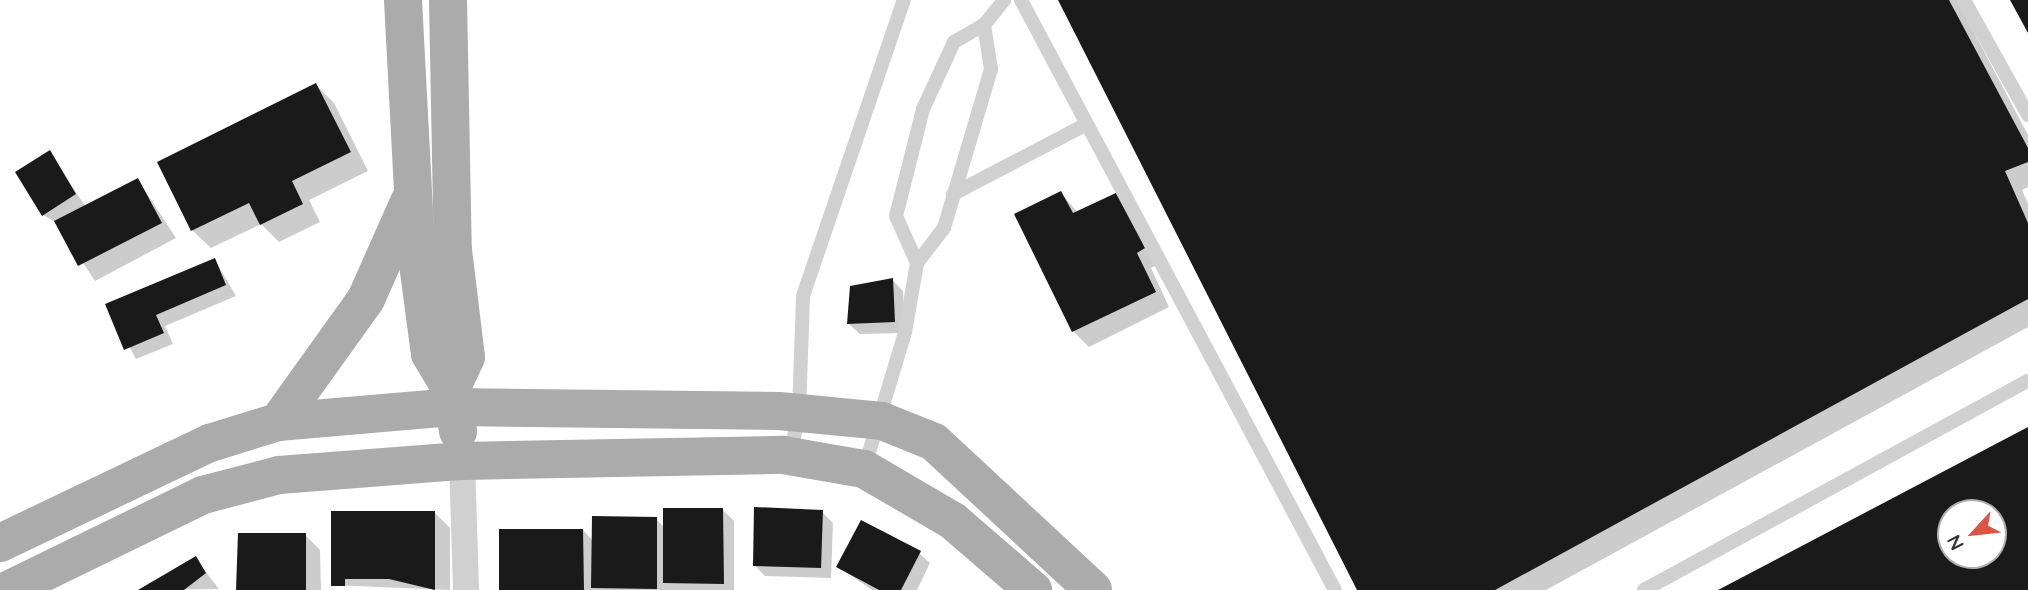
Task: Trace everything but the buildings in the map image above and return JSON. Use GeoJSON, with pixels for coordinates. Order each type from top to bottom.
{"type":"FeatureCollection","features":[{"type":"Feature","properties":{"kind":"main road"},"geometry":{"type":"LineString","coordinates":[[403,0],[411,196],[430,354],[453,398],[462,461]]}},
{"type":"Feature","properties":{"kind":"main road"},"geometry":{"type":"LineString","coordinates":[[448,0],[453,250],[466,357],[453,398]]}},
{"type":"Feature","properties":{"kind":"main road"},"geometry":{"type":"LineString","coordinates":[[278,422],[366,299],[411,196]]}},
{"type":"Feature","properties":{"kind":"main road"},"geometry":{"type":"LineString","coordinates":[[0,543],[210,443],[278,422],[453,398],[799,412],[882,421],[934,442],[1093,590]]}},
{"type":"Feature","properties":{"kind":"main road"},"geometry":{"type":"LineString","coordinates":[[8,590],[203,495],[279,475],[462,461],[790,456],[864,469],[953,521],[1032,590]]}},
{"type":"Feature","properties":{"kind":"street"},"geometry":{"type":"LineString","coordinates":[[462,461],[466,590]]}},
{"type":"Feature","properties":{"kind":"lane"},"geometry":{"type":"LineString","coordinates":[[790,456],[799,412],[803,296],[904,0]]}},
{"type":"Feature","properties":{"kind":"lane"},"geometry":{"type":"LineString","coordinates":[[917,262],[896,216],[923,108],[954,42],[984,26],[1004,0]]}},
{"type":"Feature","properties":{"kind":"lane"},"geometry":{"type":"LineString","coordinates":[[1021,0],[1335,590]]}},
{"type":"Feature","properties":{"kind":"lane"},"geometry":{"type":"LineString","coordinates":[[1964,0],[2028,115]]}},
{"type":"Feature","properties":{"kind":"lane"},"geometry":{"type":"LineString","coordinates":[[864,469],[882,421],[917,262],[944,228],[991,68],[984,26]]}},
{"type":"Feature","properties":{"kind":"lane"},"geometry":{"type":"LineString","coordinates":[[953,194],[1087,124]]}},
{"type":"Feature","properties":{"kind":"lane"},"geometry":{"type":"LineString","coordinates":[[1644,590],[2028,381]]}}]}
